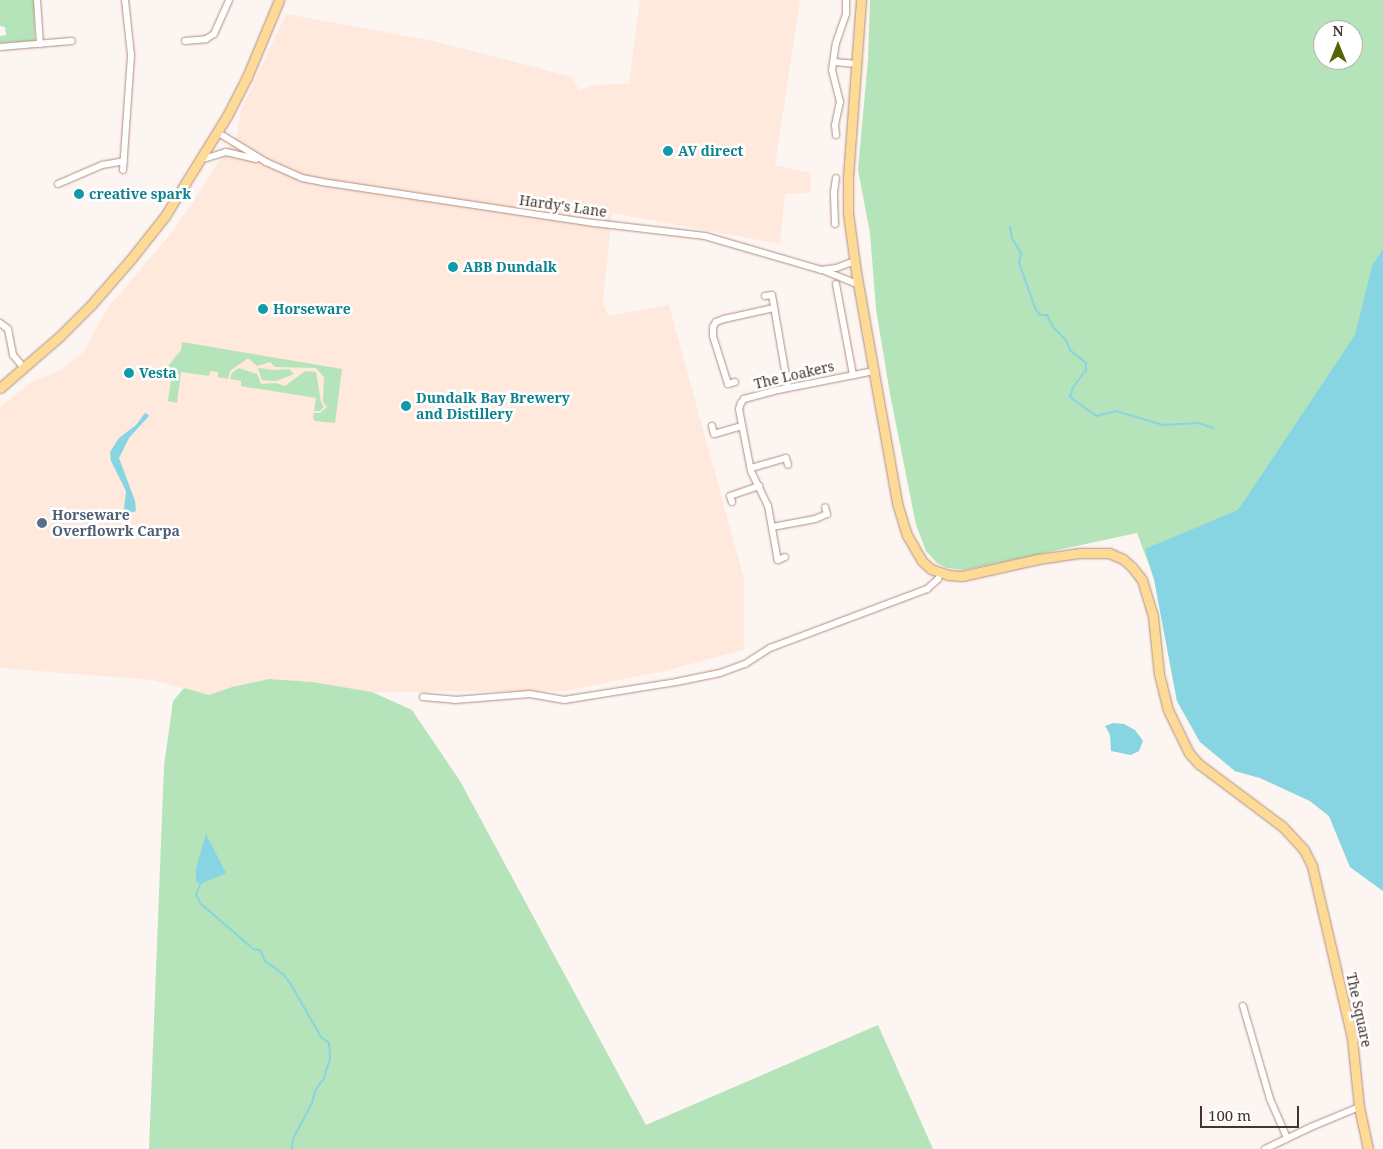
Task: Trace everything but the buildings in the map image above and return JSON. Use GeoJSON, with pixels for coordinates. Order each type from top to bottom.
{"type":"FeatureCollection","features":[{"type":"Feature","properties":{"kind":"main road"},"geometry":{"type":"LineString","coordinates":[[0,388],[91,305],[131,259],[164,216],[217,132],[247,77],[279,0]]}},
{"type":"Feature","properties":{"kind":"main road"},"geometry":{"type":"LineString","coordinates":[[861,0],[848,178],[848,207],[855,261],[901,520],[922,561],[930,569],[940,574]]}},
{"type":"Feature","properties":{"kind":"main road","name":"The Square"},"geometry":{"type":"LineString","coordinates":[[940,574],[962,576],[1079,552],[1109,553],[1123,559],[1142,580],[1148,598],[1163,692],[1175,726],[1189,752],[1199,764],[1295,838],[1304,850],[1315,877],[1352,1038],[1359,1107],[1368,1149]]}},
{"type":"Feature","properties":{"kind":"street"},"geometry":{"type":"LineString","coordinates":[[37,0],[40,44]]}},
{"type":"Feature","properties":{"kind":"street"},"geometry":{"type":"LineString","coordinates":[[123,170],[132,55],[126,0]]}},
{"type":"Feature","properties":{"kind":"street"},"geometry":{"type":"LineString","coordinates":[[185,42],[206,39],[214,34],[229,0]]}},
{"type":"Feature","properties":{"kind":"street"},"geometry":{"type":"LineString","coordinates":[[836,135],[835,125],[840,108],[838,86],[832,75],[836,43],[846,14],[846,0]]}},
{"type":"Feature","properties":{"kind":"street"},"geometry":{"type":"LineString","coordinates":[[0,47],[72,40]]}},
{"type":"Feature","properties":{"kind":"street"},"geometry":{"type":"LineString","coordinates":[[834,62],[857,64]]}},
{"type":"Feature","properties":{"kind":"street","name":"Hardy's Lane"},"geometry":{"type":"LineString","coordinates":[[217,132],[266,162],[302,178],[375,192],[705,236],[822,270],[836,268],[855,261]]}},
{"type":"Feature","properties":{"kind":"street","name":"Hardy's Lane"},"geometry":{"type":"LineString","coordinates":[[200,160],[226,152],[266,162]]}},
{"type":"Feature","properties":{"kind":"street"},"geometry":{"type":"LineString","coordinates":[[58,184],[102,165],[124,162]]}},
{"type":"Feature","properties":{"kind":"street"},"geometry":{"type":"LineString","coordinates":[[835,224],[836,178]]}},
{"type":"Feature","properties":{"kind":"street"},"geometry":{"type":"LineString","coordinates":[[834,205],[848,207]]}},
{"type":"Feature","properties":{"kind":"street"},"geometry":{"type":"LineString","coordinates":[[822,270],[859,285]]}},
{"type":"Feature","properties":{"kind":"street"},"geometry":{"type":"LineString","coordinates":[[836,284],[853,375]]}},
{"type":"Feature","properties":{"kind":"street"},"geometry":{"type":"LineString","coordinates":[[765,296],[772,295],[788,388]]}},
{"type":"Feature","properties":{"kind":"street"},"geometry":{"type":"LineString","coordinates":[[735,382],[728,384],[713,336],[713,327],[716,322],[724,319],[774,308]]}},
{"type":"Feature","properties":{"kind":"street"},"geometry":{"type":"LineString","coordinates":[[2,324],[8,328],[13,355],[24,368]]}},
{"type":"Feature","properties":{"kind":"street","name":"The Loakers"},"geometry":{"type":"LineString","coordinates":[[785,557],[778,560],[768,506],[751,468],[739,409],[744,399],[874,371]]}},
{"type":"Feature","properties":{"kind":"street"},"geometry":{"type":"LineString","coordinates":[[712,426],[714,434],[742,426]]}},
{"type":"Feature","properties":{"kind":"street"},"geometry":{"type":"LineString","coordinates":[[751,468],[786,458],[788,465]]}},
{"type":"Feature","properties":{"kind":"street"},"geometry":{"type":"LineString","coordinates":[[732,502],[730,496],[759,486]]}},
{"type":"Feature","properties":{"kind":"street"},"geometry":{"type":"LineString","coordinates":[[772,527],[815,519],[827,514],[825,507]]}},
{"type":"Feature","properties":{"kind":"street"},"geometry":{"type":"LineString","coordinates":[[423,697],[454,700],[530,694],[564,700],[720,673],[745,664],[770,648],[927,589],[938,579],[940,574]]}},
{"type":"Feature","properties":{"kind":"street"},"geometry":{"type":"LineString","coordinates":[[1243,1006],[1270,1099],[1287,1138]]}},
{"type":"Feature","properties":{"kind":"street"},"geometry":{"type":"LineString","coordinates":[[1265,1149],[1359,1107]]}},
{"type":"Feature","properties":{"kind":"shaded area"},"geometry":{"type":"Polygon","coordinates":[[[640,0],[800,0],[775,165],[811,173],[810,193],[785,194],[780,244],[612,213],[603,303],[608,316],[669,305],[744,579],[744,650],[659,672],[565,691],[372,692],[313,682],[269,679],[232,687],[209,695],[152,680],[0,668],[0,407],[34,380],[57,372],[83,353],[107,309],[174,230],[238,133],[240,112],[286,14],[434,41],[572,77],[579,90],[596,85],[629,84],[640,0]]]}},
{"type":"Feature","properties":{"kind":"green space"},"geometry":{"type":"Polygon","coordinates":[[[0,0],[34,0],[35,41],[0,43],[0,36],[6,35],[5,27],[0,26],[0,0]]]}},
{"type":"Feature","properties":{"kind":"green space"},"geometry":{"type":"Polygon","coordinates":[[[870,0],[1383,0],[1383,891],[1350,867],[1329,816],[1310,801],[1260,778],[1235,771],[1200,742],[1177,701],[1154,579],[1136,530],[1137,533],[964,570],[947,568],[937,563],[926,551],[916,525],[890,394],[876,309],[870,233],[858,170],[868,59],[870,0]]]}},
{"type":"Feature","properties":{"kind":"green space"},"geometry":{"type":"Polygon","coordinates":[[[182,342],[342,369],[335,423],[315,421],[313,418],[314,413],[320,413],[327,407],[323,402],[324,377],[316,368],[275,367],[270,362],[257,366],[248,358],[230,371],[228,379],[218,377],[218,372],[210,371],[209,376],[181,372],[177,403],[168,401],[171,379],[165,370],[181,350],[182,342]]]}},
{"type":"Feature","properties":{"kind":"green space"},"geometry":{"type":"Polygon","coordinates":[[[239,368],[257,374],[261,384],[276,383],[285,386],[305,371],[316,372],[321,402],[324,407],[320,411],[314,411],[316,398],[241,386],[241,381],[230,379],[232,373],[239,368]]]}},
{"type":"Feature","properties":{"kind":"green space"},"geometry":{"type":"Polygon","coordinates":[[[258,368],[289,369],[294,374],[276,381],[262,380],[258,368]]]}},
{"type":"Feature","properties":{"kind":"green space"},"geometry":{"type":"Polygon","coordinates":[[[269,679],[313,682],[372,692],[412,710],[460,781],[646,1125],[878,1025],[933,1149],[149,1149],[164,766],[173,701],[184,688],[209,695],[232,687],[269,679]]]}},
{"type":"Feature","properties":{"kind":"water"},"geometry":{"type":"Polygon","coordinates":[[[1383,249],[1383,891],[1350,867],[1329,816],[1310,801],[1260,778],[1235,771],[1200,742],[1177,701],[1154,579],[1145,549],[1238,510],[1355,335],[1372,266],[1383,249]]]}},
{"type":"Feature","properties":{"kind":"water"},"geometry":{"type":"Polygon","coordinates":[[[145,413],[149,415],[148,417],[129,438],[119,458],[135,501],[136,511],[129,513],[124,509],[126,491],[111,461],[110,452],[119,438],[136,425],[145,413]]]}},
{"type":"Feature","properties":{"kind":"water"},"geometry":{"type":"Polygon","coordinates":[[[1113,723],[1124,724],[1135,730],[1143,741],[1139,751],[1131,755],[1111,751],[1110,735],[1105,726],[1113,723]]]}},
{"type":"Feature","properties":{"kind":"water"},"geometry":{"type":"Polygon","coordinates":[[[206,834],[226,873],[201,884],[196,881],[196,868],[206,834]]]}},
{"type":"Feature","properties":{"kind":"waterway"},"geometry":{"type":"LineString","coordinates":[[1010,227],[1012,238],[1021,253],[1019,263],[1036,310],[1040,315],[1047,315],[1053,327],[1066,340],[1070,350],[1086,363],[1086,370],[1073,387],[1070,397],[1096,416],[1116,411],[1163,425],[1199,423],[1213,428]]}},
{"type":"Feature","properties":{"kind":"waterway"},"geometry":{"type":"LineString","coordinates":[[201,882],[196,895],[201,904],[251,947]]}},
{"type":"Feature","properties":{"kind":"waterway"},"geometry":{"type":"LineString","coordinates":[[253,949],[260,950],[265,961],[283,974],[321,1037],[329,1043],[330,1059],[324,1078],[315,1091],[312,1103],[293,1138],[292,1149]]}},
{"type":"Feature","properties":{"kind":"place","name":"AV direct"},"geometry":{"type":"Point","coordinates":[668,151]}},
{"type":"Feature","properties":{"kind":"place","name":"creative spark"},"geometry":{"type":"Point","coordinates":[79,194]}},
{"type":"Feature","properties":{"kind":"place","name":"ABB Dundalk"},"geometry":{"type":"Point","coordinates":[453,267]}},
{"type":"Feature","properties":{"kind":"place","name":"Horseware"},"geometry":{"type":"Point","coordinates":[263,309]}},
{"type":"Feature","properties":{"kind":"place","name":"Vesta"},"geometry":{"type":"Point","coordinates":[129,373]}},
{"type":"Feature","properties":{"kind":"place","name":"Dundalk Bay Brewery and Distillery"},"geometry":{"type":"Point","coordinates":[406,406]}},
{"type":"Feature","properties":{"kind":"place","name":"Horseware Overflowrk Carpa"},"geometry":{"type":"Point","coordinates":[42,523]}}]}
